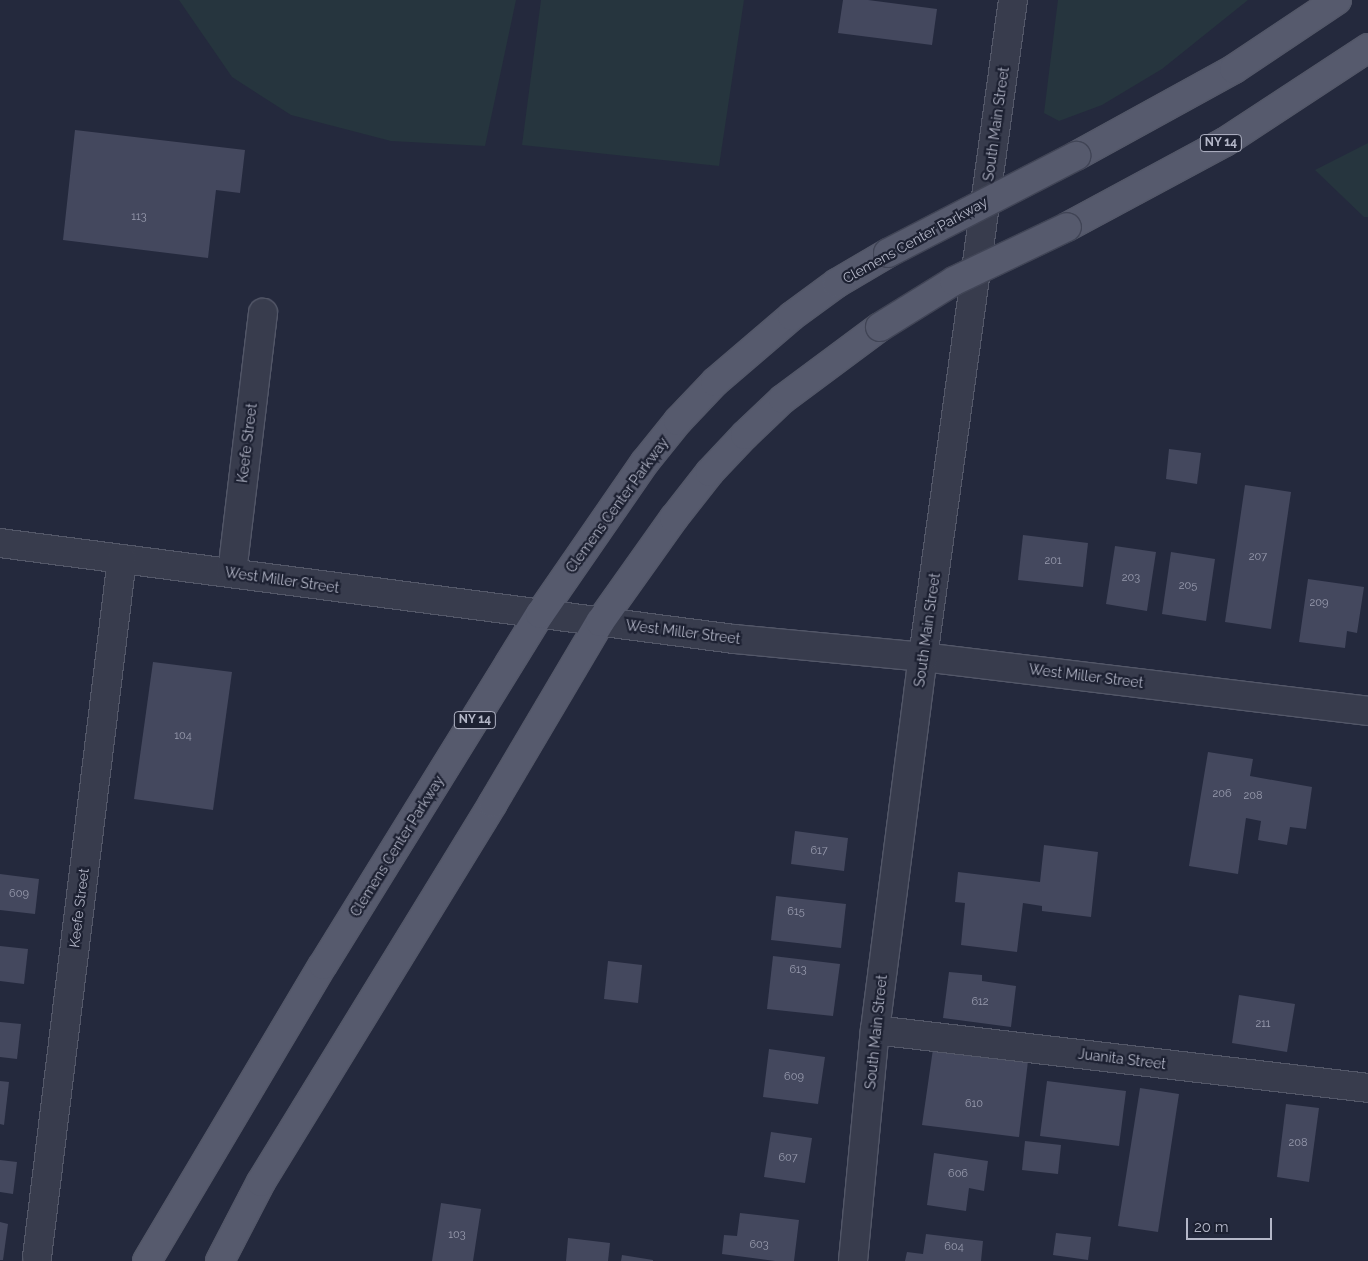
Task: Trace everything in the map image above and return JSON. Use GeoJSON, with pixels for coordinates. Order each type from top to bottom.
{"type":"FeatureCollection","features":[{"type":"Feature","properties":{"kind":"main road","name":"Clemens Center Parkway"},"geometry":{"type":"LineString","coordinates":[[146,1261],[323,965],[540,614],[645,462],[678,421],[715,382],[792,316],[837,283],[888,253],[1076,156],[1234,69],[1337,0]]}},
{"type":"Feature","properties":{"kind":"main road","name":"NY 14"},"geometry":{"type":"LineString","coordinates":[[220,1261],[261,1182],[494,803],[600,622],[680,510],[710,472],[745,435],[783,399],[880,327],[954,281],[1067,227],[1225,142],[1368,48]]}},
{"type":"Feature","properties":{"kind":"street","name":"South Main Street"},"geometry":{"type":"LineString","coordinates":[[853,1261],[875,1030],[923,657],[1014,0]]}},
{"type":"Feature","properties":{"kind":"street","name":"Keefe Street"},"geometry":{"type":"LineString","coordinates":[[232,573],[263,312]]}},
{"type":"Feature","properties":{"kind":"street","name":"West Miller Street"},"geometry":{"type":"LineString","coordinates":[[0,543],[734,639],[923,657],[1368,711]]}},
{"type":"Feature","properties":{"kind":"street","name":"Keefe Street"},"geometry":{"type":"LineString","coordinates":[[37,1257],[122,559]]}},
{"type":"Feature","properties":{"kind":"street","name":"Juanita Street"},"geometry":{"type":"LineString","coordinates":[[875,1030],[1368,1088]]}},
{"type":"Feature","properties":{"kind":"shaded area"},"geometry":{"type":"Polygon","coordinates":[[[179,0],[516,0],[485,146],[391,141],[291,115],[232,77],[179,0]]]}},
{"type":"Feature","properties":{"kind":"shaded area"},"geometry":{"type":"Polygon","coordinates":[[[541,0],[744,0],[719,166],[522,145],[541,0]]]}},
{"type":"Feature","properties":{"kind":"shaded area"},"geometry":{"type":"Polygon","coordinates":[[[1058,0],[1248,0],[1162,69],[1102,105],[1059,121],[1044,113],[1058,0]]]}},
{"type":"Feature","properties":{"kind":"shaded area"},"geometry":{"type":"Polygon","coordinates":[[[1368,143],[1368,217],[1364,217],[1315,170],[1368,143]]]}},
{"type":"Feature","properties":{"kind":"building"},"geometry":{"type":"Polygon","coordinates":[[[843,0],[868,0],[937,9],[932,45],[838,33],[843,0]]]}},
{"type":"Feature","properties":{"kind":"building"},"geometry":{"type":"Polygon","coordinates":[[[75,130],[245,150],[240,193],[216,190],[208,258],[63,240],[75,130]]]}},
{"type":"Feature","properties":{"kind":"building"},"geometry":{"type":"Polygon","coordinates":[[[1169,449],[1201,453],[1197,484],[1166,479],[1169,449]]]}},
{"type":"Feature","properties":{"kind":"building"},"geometry":{"type":"Polygon","coordinates":[[[1245,485],[1291,492],[1271,629],[1225,622],[1245,485]]]}},
{"type":"Feature","properties":{"kind":"building"},"geometry":{"type":"Polygon","coordinates":[[[1023,535],[1088,543],[1083,587],[1018,580],[1023,535]]]}},
{"type":"Feature","properties":{"kind":"building"},"geometry":{"type":"Polygon","coordinates":[[[1115,546],[1156,552],[1147,611],[1106,604],[1115,546]]]}},
{"type":"Feature","properties":{"kind":"building"},"geometry":{"type":"Polygon","coordinates":[[[1171,552],[1215,559],[1206,621],[1162,614],[1171,552]]]}},
{"type":"Feature","properties":{"kind":"building"},"geometry":{"type":"Polygon","coordinates":[[[1308,579],[1364,587],[1357,633],[1347,631],[1345,648],[1299,642],[1308,579]]]}},
{"type":"Feature","properties":{"kind":"building"},"geometry":{"type":"Polygon","coordinates":[[[153,662],[232,672],[213,810],[134,799],[153,662]]]}},
{"type":"Feature","properties":{"kind":"building"},"geometry":{"type":"Polygon","coordinates":[[[1208,752],[1253,759],[1250,776],[1312,787],[1306,829],[1290,827],[1287,845],[1258,840],[1261,821],[1246,818],[1238,874],[1189,866],[1208,752]]]}},
{"type":"Feature","properties":{"kind":"building"},"geometry":{"type":"Polygon","coordinates":[[[795,831],[848,838],[844,871],[791,864],[795,831]]]}},
{"type":"Feature","properties":{"kind":"building"},"geometry":{"type":"Polygon","coordinates":[[[1044,845],[1098,852],[1091,917],[1042,911],[1042,906],[1023,903],[1017,952],[961,945],[965,903],[955,902],[958,872],[1040,882],[1044,845]]]}},
{"type":"Feature","properties":{"kind":"building"},"geometry":{"type":"Polygon","coordinates":[[[0,874],[39,879],[35,914],[0,910],[0,874]]]}},
{"type":"Feature","properties":{"kind":"building"},"geometry":{"type":"Polygon","coordinates":[[[776,896],[846,904],[841,948],[771,940],[776,896]]]}},
{"type":"Feature","properties":{"kind":"building"},"geometry":{"type":"Polygon","coordinates":[[[0,946],[28,949],[24,984],[0,981],[0,946]]]}},
{"type":"Feature","properties":{"kind":"building"},"geometry":{"type":"Polygon","coordinates":[[[773,956],[840,964],[833,1016],[767,1009],[773,956]]]}},
{"type":"Feature","properties":{"kind":"building"},"geometry":{"type":"Polygon","coordinates":[[[608,961],[642,965],[638,1003],[604,999],[608,961]]]}},
{"type":"Feature","properties":{"kind":"building"},"geometry":{"type":"Polygon","coordinates":[[[949,972],[982,975],[982,981],[1016,986],[1011,1027],[943,1018],[949,972]]]}},
{"type":"Feature","properties":{"kind":"building"},"geometry":{"type":"Polygon","coordinates":[[[1239,995],[1295,1004],[1287,1052],[1232,1043],[1239,995]]]}},
{"type":"Feature","properties":{"kind":"building"},"geometry":{"type":"Polygon","coordinates":[[[0,1022],[21,1024],[17,1059],[0,1057],[0,1022]]]}},
{"type":"Feature","properties":{"kind":"building"},"geometry":{"type":"Polygon","coordinates":[[[769,1049],[825,1057],[818,1104],[763,1097],[769,1049]]]}},
{"type":"Feature","properties":{"kind":"building"},"geometry":{"type":"Polygon","coordinates":[[[933,1049],[1028,1061],[1019,1137],[922,1125],[933,1049]]]}},
{"type":"Feature","properties":{"kind":"building"},"geometry":{"type":"Polygon","coordinates":[[[0,1081],[9,1082],[4,1125],[0,1124],[0,1081]]]}},
{"type":"Feature","properties":{"kind":"building"},"geometry":{"type":"Polygon","coordinates":[[[1047,1081],[1126,1091],[1119,1146],[1040,1136],[1047,1081]]]}},
{"type":"Feature","properties":{"kind":"building"},"geometry":{"type":"Polygon","coordinates":[[[1140,1088],[1179,1094],[1158,1232],[1118,1226],[1140,1088]]]}},
{"type":"Feature","properties":{"kind":"building"},"geometry":{"type":"Polygon","coordinates":[[[1286,1104],[1319,1108],[1309,1182],[1277,1177],[1286,1104]]]}},
{"type":"Feature","properties":{"kind":"building"},"geometry":{"type":"Polygon","coordinates":[[[771,1132],[812,1138],[805,1183],[764,1177],[771,1132]]]}},
{"type":"Feature","properties":{"kind":"building"},"geometry":{"type":"Polygon","coordinates":[[[1025,1141],[1061,1145],[1058,1174],[1022,1170],[1025,1141]]]}},
{"type":"Feature","properties":{"kind":"building"},"geometry":{"type":"Polygon","coordinates":[[[934,1153],[988,1161],[984,1191],[969,1188],[966,1211],[927,1205],[934,1153]]]}},
{"type":"Feature","properties":{"kind":"building"},"geometry":{"type":"Polygon","coordinates":[[[0,1160],[17,1162],[13,1194],[0,1192],[0,1160]]]}},
{"type":"Feature","properties":{"kind":"building"},"geometry":{"type":"Polygon","coordinates":[[[441,1203],[481,1209],[473,1261],[432,1261],[441,1203]]]}},
{"type":"Feature","properties":{"kind":"building"},"geometry":{"type":"Polygon","coordinates":[[[740,1213],[799,1220],[794,1261],[775,1261],[722,1254],[724,1235],[737,1236],[740,1213]]]}},
{"type":"Feature","properties":{"kind":"building"},"geometry":{"type":"Polygon","coordinates":[[[0,1222],[8,1224],[3,1260],[0,1260],[0,1222]]]}},
{"type":"Feature","properties":{"kind":"building"},"geometry":{"type":"Polygon","coordinates":[[[1056,1233],[1091,1237],[1088,1260],[1053,1255],[1056,1233]]]}},
{"type":"Feature","properties":{"kind":"building"},"geometry":{"type":"Polygon","coordinates":[[[926,1234],[983,1241],[981,1261],[905,1261],[907,1252],[923,1254],[926,1234]]]}},
{"type":"Feature","properties":{"kind":"building"},"geometry":{"type":"Polygon","coordinates":[[[568,1238],[610,1243],[608,1261],[566,1261],[568,1238]]]}},
{"type":"Feature","properties":{"kind":"building"},"geometry":{"type":"Polygon","coordinates":[[[622,1255],[653,1260],[653,1261],[621,1261],[622,1255]]]}}]}
